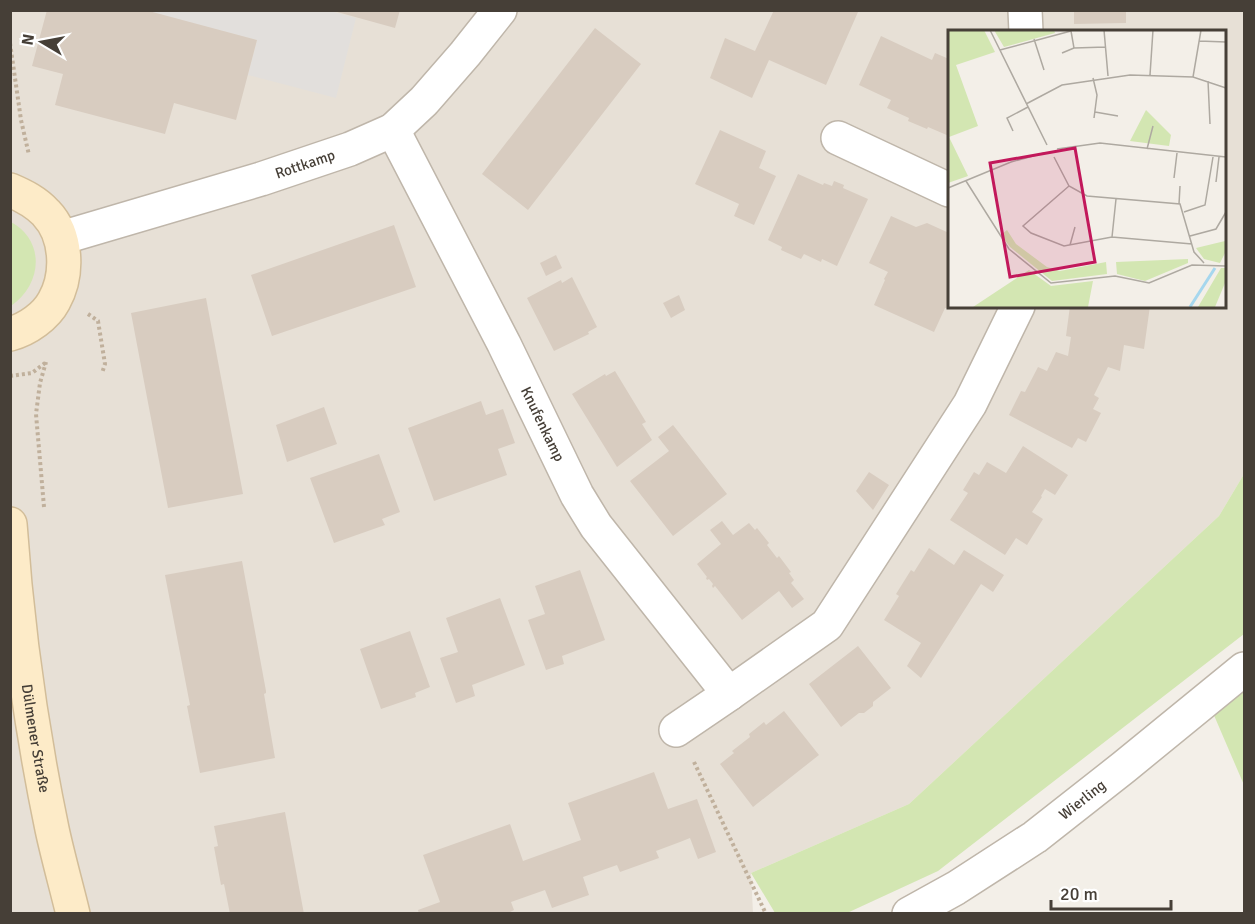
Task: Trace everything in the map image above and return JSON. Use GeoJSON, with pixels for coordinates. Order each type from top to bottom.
{"type":"FeatureCollection","features":[{"type":"Feature","properties":{"kind":"main road"},"geometry":{"type":"LineString","coordinates":[[10,190],[29,198],[47,213],[61,238],[64,256],[63,280],[54,302],[39,319],[19,332],[10,334]]}},
{"type":"Feature","properties":{"kind":"main road","name":"Dülmener Straße"},"geometry":{"type":"LineString","coordinates":[[10,524],[30,705],[52,829],[73,914]]}},
{"type":"Feature","properties":{"kind":"street","name":"Rottkamp"},"geometry":{"type":"LineString","coordinates":[[61,238],[261,179],[350,149],[393,130],[424,101],[500,10]]}},
{"type":"Feature","properties":{"kind":"street"},"geometry":{"type":"LineString","coordinates":[[1025,10],[1026,30]]}},
{"type":"Feature","properties":{"kind":"street","name":"Knufenkamp"},"geometry":{"type":"LineString","coordinates":[[393,130],[504,344],[577,495],[596,526],[729,694]]}},
{"type":"Feature","properties":{"kind":"street"},"geometry":{"type":"LineString","coordinates":[[838,138],[948,190]]}},
{"type":"Feature","properties":{"kind":"street"},"geometry":{"type":"LineString","coordinates":[[676,730],[827,625],[970,404],[1017,308]]}},
{"type":"Feature","properties":{"kind":"street","name":"Wierling"},"geometry":{"type":"LineString","coordinates":[[909,914],[956,888],[1035,837],[1245,669]]}},
{"type":"Feature","properties":{"kind":"path"},"geometry":{"type":"LineString","coordinates":[[10,43],[21,120],[29,155]]}},
{"type":"Feature","properties":{"kind":"path"},"geometry":{"type":"LineString","coordinates":[[88,314],[98,321],[105,364],[102,373]]}},
{"type":"Feature","properties":{"kind":"path"},"geometry":{"type":"LineString","coordinates":[[10,376],[32,373],[46,362],[40,383],[36,414],[44,507]]}},
{"type":"Feature","properties":{"kind":"path"},"geometry":{"type":"LineString","coordinates":[[676,730],[688,750],[766,914]]}},
{"type":"Feature","properties":{"kind":"shaded area"},"geometry":{"type":"Polygon","coordinates":[[[327,10],[356,18],[336,98],[248,75],[257,40],[145,11],[327,10]]]}},
{"type":"Feature","properties":{"kind":"shaded area"},"geometry":{"type":"Polygon","coordinates":[[[10,11],[1244,11],[1244,474],[1219,516],[909,804],[751,873],[753,913],[11,913],[10,11]]]}},
{"type":"Feature","properties":{"kind":"green space"},"geometry":{"type":"Polygon","coordinates":[[[11,222],[30,240],[35,251],[36,263],[29,287],[11,306],[11,222]]]}},
{"type":"Feature","properties":{"kind":"green space"},"geometry":{"type":"Polygon","coordinates":[[[1244,474],[1244,634],[938,871],[847,913],[775,913],[751,873],[909,804],[1219,516],[1244,474]]]}},
{"type":"Feature","properties":{"kind":"green space"},"geometry":{"type":"Polygon","coordinates":[[[1244,690],[1244,785],[1213,713],[1244,690]]]}},
{"type":"Feature","properties":{"kind":"building"},"geometry":{"type":"Polygon","coordinates":[[[47,10],[145,10],[257,40],[236,120],[174,103],[165,134],[55,105],[63,74],[32,66],[47,10]]]}},
{"type":"Feature","properties":{"kind":"building"},"geometry":{"type":"Polygon","coordinates":[[[330,10],[400,10],[395,28],[330,10]]]}},
{"type":"Feature","properties":{"kind":"building"},"geometry":{"type":"Polygon","coordinates":[[[774,10],[854,10],[858,12],[826,85],[769,60],[752,98],[710,78],[725,38],[755,51],[774,10]]]}},
{"type":"Feature","properties":{"kind":"building"},"geometry":{"type":"Polygon","coordinates":[[[1074,10],[1126,10],[1126,23],[1074,24],[1074,10]]]}},
{"type":"Feature","properties":{"kind":"building"},"geometry":{"type":"Polygon","coordinates":[[[595,28],[641,64],[528,210],[482,174],[595,28]]]}},
{"type":"Feature","properties":{"kind":"building"},"geometry":{"type":"Polygon","coordinates":[[[881,36],[932,60],[935,53],[948,59],[948,136],[908,121],[909,118],[887,108],[891,100],[859,85],[881,36]]]}},
{"type":"Feature","properties":{"kind":"building"},"geometry":{"type":"Polygon","coordinates":[[[720,130],[766,151],[759,168],[776,176],[754,225],[734,216],[739,204],[695,184],[720,130]]]}},
{"type":"Feature","properties":{"kind":"building"},"geometry":{"type":"Polygon","coordinates":[[[798,174],[823,185],[824,183],[832,186],[834,181],[844,185],[843,188],[868,199],[837,266],[804,254],[801,259],[781,250],[782,247],[768,240],[798,174]]]}},
{"type":"Feature","properties":{"kind":"building"},"geometry":{"type":"Polygon","coordinates":[[[891,216],[916,227],[927,223],[948,233],[948,306],[934,332],[874,305],[888,272],[869,263],[891,216]]]}},
{"type":"Feature","properties":{"kind":"building"},"geometry":{"type":"Polygon","coordinates":[[[394,225],[416,287],[272,336],[251,275],[394,225]]]}},
{"type":"Feature","properties":{"kind":"building"},"geometry":{"type":"Polygon","coordinates":[[[556,255],[562,268],[546,276],[540,263],[556,255]]]}},
{"type":"Feature","properties":{"kind":"building"},"geometry":{"type":"Polygon","coordinates":[[[572,277],[597,327],[588,332],[589,334],[554,351],[527,298],[561,280],[562,283],[572,277]]]}},
{"type":"Feature","properties":{"kind":"building"},"geometry":{"type":"Polygon","coordinates":[[[679,295],[685,310],[671,318],[663,303],[679,295]]]}},
{"type":"Feature","properties":{"kind":"building"},"geometry":{"type":"Polygon","coordinates":[[[206,298],[243,494],[168,508],[131,313],[206,298]]]}},
{"type":"Feature","properties":{"kind":"building"},"geometry":{"type":"Polygon","coordinates":[[[1070,308],[1150,308],[1144,349],[1124,345],[1120,371],[1108,367],[1094,395],[1099,398],[1093,409],[1101,413],[1086,442],[1078,438],[1072,448],[1009,415],[1021,391],[1025,392],[1038,367],[1047,371],[1056,352],[1068,356],[1071,337],[1066,336],[1070,308]]]}},
{"type":"Feature","properties":{"kind":"building"},"geometry":{"type":"Polygon","coordinates":[[[615,371],[646,422],[642,424],[652,440],[617,467],[572,394],[605,374],[606,376],[615,371]]]}},
{"type":"Feature","properties":{"kind":"building"},"geometry":{"type":"Polygon","coordinates":[[[481,401],[486,415],[503,409],[515,443],[498,449],[507,475],[434,501],[408,428],[481,401]]]}},
{"type":"Feature","properties":{"kind":"building"},"geometry":{"type":"Polygon","coordinates":[[[324,407],[337,444],[287,462],[276,425],[324,407]]]}},
{"type":"Feature","properties":{"kind":"building"},"geometry":{"type":"Polygon","coordinates":[[[673,425],[727,494],[673,536],[630,481],[669,451],[658,437],[673,425]]]}},
{"type":"Feature","properties":{"kind":"building"},"geometry":{"type":"Polygon","coordinates":[[[1023,446],[1068,475],[1055,495],[1045,489],[1032,512],[1043,519],[1027,545],[1016,538],[1005,555],[950,520],[968,493],[963,490],[974,472],[979,475],[987,462],[1006,473],[1023,446]]]}},
{"type":"Feature","properties":{"kind":"building"},"geometry":{"type":"Polygon","coordinates":[[[379,454],[400,512],[382,519],[385,525],[334,543],[310,478],[379,454]]]}},
{"type":"Feature","properties":{"kind":"building"},"geometry":{"type":"Polygon","coordinates":[[[869,472],[889,485],[873,510],[856,491],[869,472]]]}},
{"type":"Feature","properties":{"kind":"building"},"geometry":{"type":"Polygon","coordinates":[[[722,521],[733,535],[749,523],[755,530],[757,528],[777,558],[779,556],[791,572],[789,573],[794,580],[791,583],[804,599],[792,608],[779,591],[742,620],[715,586],[713,588],[713,584],[709,579],[707,580],[697,564],[721,544],[710,530],[722,521]]]}},
{"type":"Feature","properties":{"kind":"building"},"geometry":{"type":"Polygon","coordinates":[[[929,548],[954,565],[964,550],[1004,575],[993,592],[981,584],[921,678],[907,666],[921,643],[884,620],[911,570],[914,572],[929,548]]]}},
{"type":"Feature","properties":{"kind":"building"},"geometry":{"type":"Polygon","coordinates":[[[242,561],[266,691],[264,694],[275,758],[200,773],[187,706],[190,705],[165,575],[242,561]]]}},
{"type":"Feature","properties":{"kind":"building"},"geometry":{"type":"Polygon","coordinates":[[[580,570],[605,640],[562,656],[564,664],[546,670],[528,620],[545,614],[535,586],[580,570]]]}},
{"type":"Feature","properties":{"kind":"building"},"geometry":{"type":"Polygon","coordinates":[[[500,598],[525,665],[472,685],[475,696],[456,703],[440,658],[458,652],[446,618],[500,598]]]}},
{"type":"Feature","properties":{"kind":"building"},"geometry":{"type":"Polygon","coordinates":[[[410,631],[430,687],[415,693],[416,697],[381,709],[360,649],[410,631]]]}},
{"type":"Feature","properties":{"kind":"building"},"geometry":{"type":"Polygon","coordinates":[[[858,646],[891,688],[873,702],[873,706],[864,713],[859,713],[841,727],[809,684],[858,646]]]}},
{"type":"Feature","properties":{"kind":"building"},"geometry":{"type":"Polygon","coordinates":[[[784,711],[819,755],[753,807],[720,764],[750,737],[749,734],[764,722],[766,725],[784,711]]]}},
{"type":"Feature","properties":{"kind":"building"},"geometry":{"type":"Polygon","coordinates":[[[654,772],[668,809],[697,799],[716,852],[698,859],[690,838],[656,851],[659,858],[620,872],[617,865],[583,877],[589,895],[552,908],[545,890],[511,902],[514,910],[506,914],[419,914],[418,910],[440,902],[423,855],[510,824],[523,861],[581,840],[568,803],[654,772]]]}},
{"type":"Feature","properties":{"kind":"building"},"geometry":{"type":"Polygon","coordinates":[[[285,812],[304,914],[230,914],[224,884],[221,885],[214,847],[218,846],[214,826],[285,812]]]}}]}
